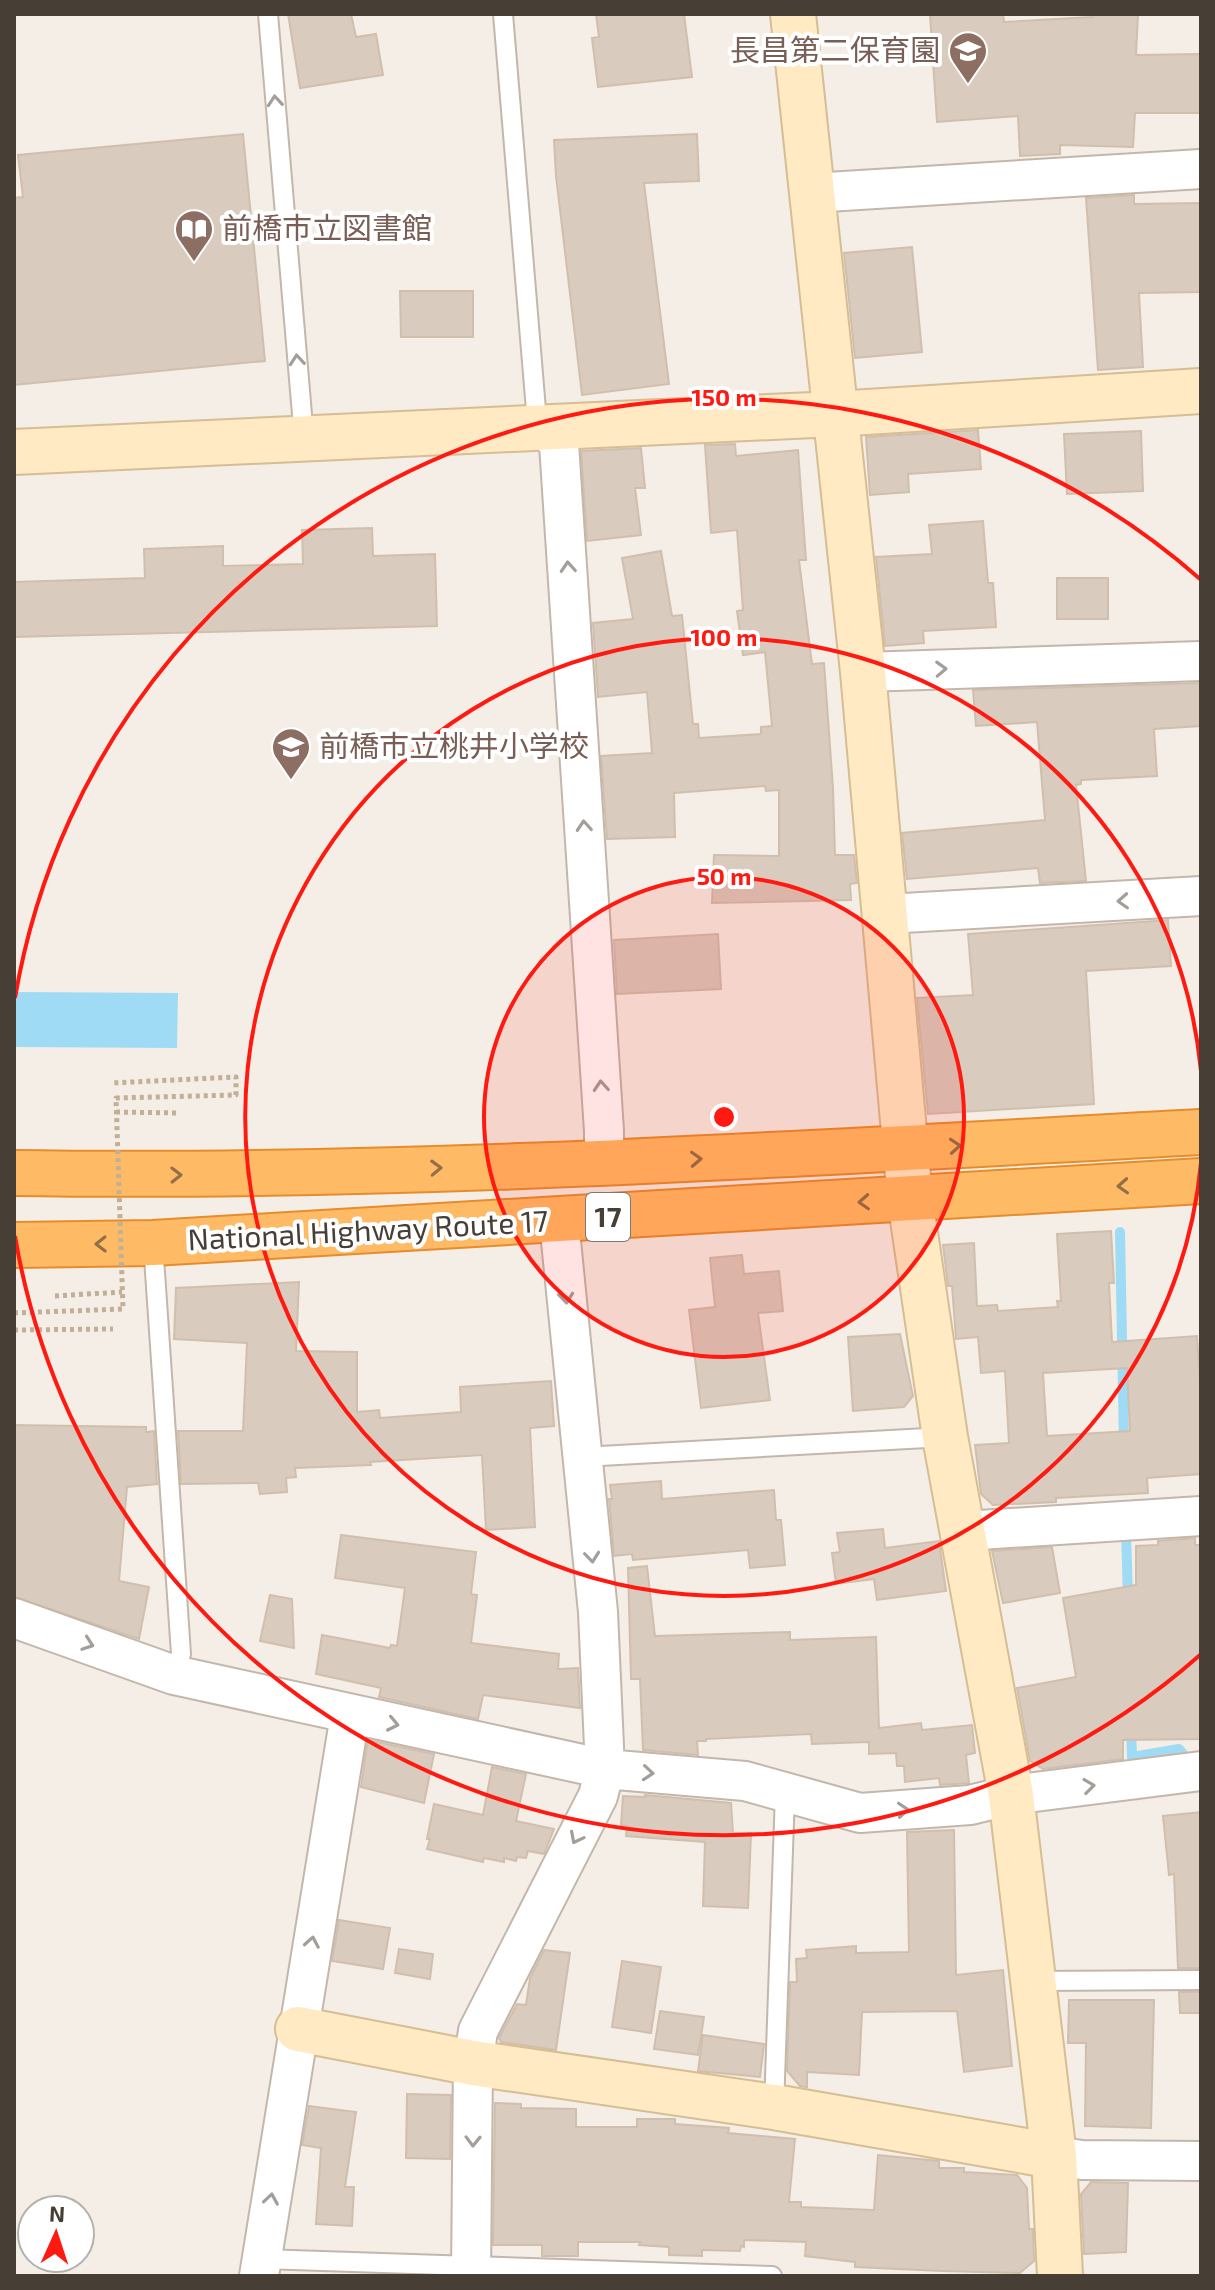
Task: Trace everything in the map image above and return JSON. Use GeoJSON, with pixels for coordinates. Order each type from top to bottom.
{"type":"FeatureCollection","features":[{"type":"Feature","properties":{"kind":"highway","name":"National Highway Route 17"},"geometry":{"type":"LineString","coordinates":[[14,1173],[172,1175],[604,1164],[1201,1132]]}},
{"type":"Feature","properties":{"kind":"highway","name":"National Highway Route 17"},"geometry":{"type":"LineString","coordinates":[[14,1245],[153,1243],[1201,1181]]}},
{"type":"Feature","properties":{"kind":"street"},"geometry":{"type":"LineString","coordinates":[[793,14],[863,672],[910,1199],[945,1437],[1011,1795],[1054,2156],[1060,2276]]}},
{"type":"Feature","properties":{"kind":"street"},"geometry":{"type":"LineString","coordinates":[[811,193],[1201,169]]}},
{"type":"Feature","properties":{"kind":"street"},"geometry":{"type":"LineString","coordinates":[[14,452],[835,414],[1201,391]]}},
{"type":"Feature","properties":{"kind":"street"},"geometry":{"type":"LineString","coordinates":[[544,426],[559,444],[604,1164]]}},
{"type":"Feature","properties":{"kind":"street"},"geometry":{"type":"LineString","coordinates":[[863,672],[1201,661]]}},
{"type":"Feature","properties":{"kind":"street"},"geometry":{"type":"LineString","coordinates":[[886,914],[1201,896]]}},
{"type":"Feature","properties":{"kind":"street"},"geometry":{"type":"LineString","coordinates":[[471,2271],[473,2063],[478,2031],[598,1796],[605,1769],[598,1612],[559,1221]]}},
{"type":"Feature","properties":{"kind":"street"},"geometry":{"type":"LineString","coordinates":[[964,1531],[1201,1516]]}},
{"type":"Feature","properties":{"kind":"street"},"geometry":{"type":"LineString","coordinates":[[14,1618],[174,1675],[605,1769],[745,1781],[860,1813],[970,1805],[1011,1795],[1201,1771]]}},
{"type":"Feature","properties":{"kind":"street"},"geometry":{"type":"LineString","coordinates":[[261,2267],[350,1715]]}},
{"type":"Feature","properties":{"kind":"street"},"geometry":{"type":"LineString","coordinates":[[298,2029],[473,2063],[774,2107],[1054,2156],[1082,2160],[1201,2161]]}},
{"type":"Feature","properties":{"kind":"lane"},"geometry":{"type":"LineString","coordinates":[[268,14],[304,438]]}},
{"type":"Feature","properties":{"kind":"lane"},"geometry":{"type":"LineString","coordinates":[[503,14],[536,410],[544,426]]}},
{"type":"Feature","properties":{"kind":"lane"},"geometry":{"type":"LineString","coordinates":[[153,1243],[181,1654],[174,1675]]}},
{"type":"Feature","properties":{"kind":"lane"},"geometry":{"type":"LineString","coordinates":[[582,1457],[945,1437]]}},
{"type":"Feature","properties":{"kind":"lane"},"geometry":{"type":"LineString","coordinates":[[774,2107],[785,1793]]}},
{"type":"Feature","properties":{"kind":"lane"},"geometry":{"type":"LineString","coordinates":[[1033,1981],[1201,1980]]}},
{"type":"Feature","properties":{"kind":"lane"},"geometry":{"type":"LineString","coordinates":[[261,2267],[772,2276]]}},
{"type":"Feature","properties":{"kind":"path"},"geometry":{"type":"LineString","coordinates":[[14,1313],[123,1309],[116,1098],[236,1095],[236,1077],[111,1083]]}},
{"type":"Feature","properties":{"kind":"path"},"geometry":{"type":"LineString","coordinates":[[116,1112],[179,1113]]}},
{"type":"Feature","properties":{"kind":"path"},"geometry":{"type":"LineString","coordinates":[[55,1296],[122,1292]]}},
{"type":"Feature","properties":{"kind":"path"},"geometry":{"type":"LineString","coordinates":[[14,1330],[113,1329]]}},
{"type":"Feature","properties":{"kind":"water"},"geometry":{"type":"Polygon","coordinates":[[[14,992],[178,993],[177,1048],[14,1047],[14,992]]]}},
{"type":"Feature","properties":{"kind":"building"},"geometry":{"type":"Polygon","coordinates":[[[288,14],[351,14],[356,37],[376,34],[383,75],[300,88],[288,14]]]}},
{"type":"Feature","properties":{"kind":"building"},"geometry":{"type":"Polygon","coordinates":[[[596,14],[684,14],[692,77],[598,87],[592,38],[599,37],[596,14]]]}},
{"type":"Feature","properties":{"kind":"building"},"geometry":{"type":"Polygon","coordinates":[[[930,14],[1003,14],[1004,22],[1092,17],[1092,14],[1138,14],[1136,55],[1201,54],[1201,113],[1135,113],[1133,147],[1060,145],[1060,154],[1020,156],[1018,116],[937,122],[930,14]]]}},
{"type":"Feature","properties":{"kind":"building"},"geometry":{"type":"Polygon","coordinates":[[[243,134],[265,361],[14,385],[14,198],[23,197],[18,155],[243,134]]]}},
{"type":"Feature","properties":{"kind":"building"},"geometry":{"type":"Polygon","coordinates":[[[697,134],[699,181],[644,183],[669,384],[582,395],[554,140],[697,134]]]}},
{"type":"Feature","properties":{"kind":"building"},"geometry":{"type":"Polygon","coordinates":[[[1134,195],[1134,204],[1201,203],[1201,292],[1139,293],[1143,367],[1098,370],[1086,198],[1134,195]]]}},
{"type":"Feature","properties":{"kind":"building"},"geometry":{"type":"Polygon","coordinates":[[[912,247],[922,352],[855,358],[844,253],[912,247]]]}},
{"type":"Feature","properties":{"kind":"building"},"geometry":{"type":"Polygon","coordinates":[[[400,291],[473,291],[473,337],[401,337],[400,291]]]}},
{"type":"Feature","properties":{"kind":"building"},"geometry":{"type":"Polygon","coordinates":[[[978,430],[981,469],[908,474],[909,492],[870,495],[866,437],[978,430]]]}},
{"type":"Feature","properties":{"kind":"building"},"geometry":{"type":"Polygon","coordinates":[[[1141,431],[1143,491],[1067,494],[1064,434],[1141,431]]]}},
{"type":"Feature","properties":{"kind":"building"},"geometry":{"type":"Polygon","coordinates":[[[735,444],[736,456],[798,450],[806,560],[799,560],[812,664],[824,663],[835,855],[854,855],[857,883],[850,884],[851,900],[712,903],[714,855],[779,856],[779,790],[766,791],[765,786],[674,793],[675,837],[607,839],[601,756],[652,753],[647,692],[598,697],[593,623],[633,619],[622,558],[661,551],[672,616],[682,615],[693,724],[698,724],[699,738],[761,734],[761,727],[772,726],[765,652],[743,655],[737,611],[743,610],[737,530],[711,533],[705,445],[735,444]]]}},
{"type":"Feature","properties":{"kind":"building"},"geometry":{"type":"Polygon","coordinates":[[[641,448],[645,488],[635,488],[641,535],[587,541],[581,451],[641,448]]]}},
{"type":"Feature","properties":{"kind":"building"},"geometry":{"type":"Polygon","coordinates":[[[983,521],[988,583],[993,583],[996,627],[923,631],[924,643],[885,646],[876,557],[932,554],[929,525],[983,521]]]}},
{"type":"Feature","properties":{"kind":"building"},"geometry":{"type":"Polygon","coordinates":[[[372,528],[373,556],[435,554],[437,626],[14,637],[14,582],[145,578],[144,549],[223,546],[223,566],[303,564],[302,530],[372,528]]]}},
{"type":"Feature","properties":{"kind":"building"},"geometry":{"type":"Polygon","coordinates":[[[1057,578],[1108,578],[1108,619],[1057,619],[1057,578]]]}},
{"type":"Feature","properties":{"kind":"building"},"geometry":{"type":"Polygon","coordinates":[[[1201,683],[1201,726],[1154,729],[1157,776],[1081,780],[1081,784],[1076,785],[1086,881],[1040,883],[1038,868],[907,879],[902,833],[1045,820],[1037,722],[976,726],[973,690],[1201,683]]]}},
{"type":"Feature","properties":{"kind":"building"},"geometry":{"type":"Polygon","coordinates":[[[1168,920],[1171,966],[1086,971],[1094,1104],[928,1114],[917,998],[973,995],[968,934],[1168,920]]]}},
{"type":"Feature","properties":{"kind":"building"},"geometry":{"type":"Polygon","coordinates":[[[718,934],[721,989],[617,994],[614,940],[718,934]]]}},
{"type":"Feature","properties":{"kind":"building"},"geometry":{"type":"Polygon","coordinates":[[[1111,1231],[1114,1283],[1109,1283],[1112,1342],[1197,1336],[1201,1474],[1147,1478],[1148,1493],[1056,1498],[1056,1502],[993,1505],[981,1494],[975,1445],[1009,1443],[1005,1371],[981,1373],[978,1337],[956,1339],[952,1286],[948,1286],[943,1245],[974,1243],[977,1306],[997,1305],[998,1311],[1058,1307],[1057,1301],[1061,1301],[1057,1234],[1111,1231]],[[1127,1368],[1043,1373],[1047,1436],[1130,1431],[1127,1368]]]}},
{"type":"Feature","properties":{"kind":"building"},"geometry":{"type":"Polygon","coordinates":[[[742,1255],[744,1274],[779,1271],[783,1311],[758,1313],[770,1400],[701,1408],[689,1310],[715,1307],[710,1258],[742,1255]]]}},
{"type":"Feature","properties":{"kind":"building"},"geometry":{"type":"Polygon","coordinates":[[[299,1282],[296,1351],[357,1352],[357,1412],[379,1410],[380,1418],[461,1412],[460,1387],[551,1381],[554,1426],[530,1428],[535,1527],[486,1530],[482,1455],[295,1468],[296,1477],[286,1478],[287,1492],[260,1494],[258,1483],[181,1484],[178,1431],[243,1431],[247,1343],[174,1339],[176,1288],[299,1282]]]}},
{"type":"Feature","properties":{"kind":"building"},"geometry":{"type":"Polygon","coordinates":[[[900,1334],[913,1396],[904,1407],[853,1411],[848,1337],[900,1334]]]}},
{"type":"Feature","properties":{"kind":"building"},"geometry":{"type":"Polygon","coordinates":[[[14,1425],[146,1427],[146,1432],[154,1431],[157,1484],[127,1487],[119,1581],[149,1587],[139,1639],[14,1597],[14,1425]]]}},
{"type":"Feature","properties":{"kind":"building"},"geometry":{"type":"Polygon","coordinates":[[[661,1481],[662,1499],[774,1490],[776,1520],[781,1520],[785,1565],[750,1568],[748,1550],[633,1560],[632,1554],[614,1556],[610,1485],[661,1481]]]}},
{"type":"Feature","properties":{"kind":"building"},"geometry":{"type":"Polygon","coordinates":[[[883,1529],[885,1548],[939,1541],[946,1591],[877,1600],[874,1579],[836,1584],[832,1553],[840,1552],[837,1533],[883,1529]]]}},
{"type":"Feature","properties":{"kind":"building"},"geometry":{"type":"Polygon","coordinates":[[[341,1535],[476,1552],[471,1594],[477,1595],[471,1643],[559,1654],[558,1669],[578,1668],[580,1708],[483,1695],[478,1719],[379,1697],[381,1688],[316,1674],[322,1635],[390,1648],[391,1645],[397,1646],[405,1588],[335,1578],[341,1535]]]}},
{"type":"Feature","properties":{"kind":"building"},"geometry":{"type":"Polygon","coordinates":[[[1195,1538],[1195,1545],[1201,1545],[1201,1739],[1123,1740],[1123,1759],[1043,1769],[1030,1761],[1017,1688],[1076,1677],[1063,1598],[1136,1585],[1136,1546],[1195,1538]]]}},
{"type":"Feature","properties":{"kind":"building"},"geometry":{"type":"Polygon","coordinates":[[[1052,1547],[1060,1593],[1003,1603],[992,1551],[1052,1547]]]}},
{"type":"Feature","properties":{"kind":"building"},"geometry":{"type":"Polygon","coordinates":[[[647,1566],[655,1636],[790,1632],[790,1640],[876,1637],[879,1728],[921,1723],[922,1730],[972,1725],[975,1753],[966,1755],[969,1783],[940,1785],[939,1778],[905,1782],[904,1766],[897,1766],[896,1753],[869,1754],[869,1742],[812,1744],[811,1734],[706,1739],[697,1741],[698,1755],[643,1750],[640,1679],[631,1679],[628,1568],[647,1566]]]}},
{"type":"Feature","properties":{"kind":"building"},"geometry":{"type":"Polygon","coordinates":[[[270,1595],[292,1599],[294,1648],[260,1641],[270,1595]]]}},
{"type":"Feature","properties":{"kind":"building"},"geometry":{"type":"Polygon","coordinates":[[[368,1740],[434,1754],[424,1803],[361,1787],[368,1740]]]}},
{"type":"Feature","properties":{"kind":"building"},"geometry":{"type":"Polygon","coordinates":[[[492,1767],[526,1774],[516,1821],[554,1829],[544,1854],[528,1851],[526,1858],[517,1857],[516,1861],[484,1858],[483,1862],[427,1849],[434,1804],[483,1815],[492,1767]]]}},
{"type":"Feature","properties":{"kind":"building"},"geometry":{"type":"Polygon","coordinates":[[[645,1795],[731,1803],[733,1833],[751,1833],[748,1908],[703,1906],[705,1842],[626,1836],[627,1826],[621,1825],[623,1796],[645,1795]]]}},
{"type":"Feature","properties":{"kind":"building"},"geometry":{"type":"Polygon","coordinates":[[[1201,1812],[1201,1968],[1178,1968],[1174,1874],[1169,1875],[1163,1816],[1201,1812]]]}},
{"type":"Feature","properties":{"kind":"building"},"geometry":{"type":"Polygon","coordinates":[[[954,1830],[956,1975],[1003,1970],[1012,2066],[964,2072],[957,2011],[862,2012],[859,2075],[807,2072],[807,2087],[800,2086],[787,2071],[790,1982],[797,1982],[796,1959],[807,1958],[806,1950],[856,1946],[856,1953],[909,1952],[907,1832],[954,1830]]]}},
{"type":"Feature","properties":{"kind":"building"},"geometry":{"type":"Polygon","coordinates":[[[339,1920],[390,1928],[383,1969],[332,1961],[339,1920]]]}},
{"type":"Feature","properties":{"kind":"building"},"geometry":{"type":"Polygon","coordinates":[[[399,1949],[433,1954],[430,1979],[395,1973],[399,1949]]]}},
{"type":"Feature","properties":{"kind":"building"},"geometry":{"type":"Polygon","coordinates":[[[544,1950],[570,1953],[556,2050],[501,2042],[499,2038],[517,2004],[526,2005],[530,1978],[544,1950]]]}},
{"type":"Feature","properties":{"kind":"building"},"geometry":{"type":"Polygon","coordinates":[[[622,1961],[661,1967],[651,2033],[612,2027],[622,1961]]]}},
{"type":"Feature","properties":{"kind":"building"},"geometry":{"type":"Polygon","coordinates":[[[1179,1992],[1201,1992],[1201,2013],[1180,2013],[1179,1992]]]}},
{"type":"Feature","properties":{"kind":"building"},"geometry":{"type":"Polygon","coordinates":[[[1069,2000],[1154,2000],[1151,2128],[1085,2126],[1086,2043],[1068,2043],[1069,2000]]]}},
{"type":"Feature","properties":{"kind":"building"},"geometry":{"type":"Polygon","coordinates":[[[660,2011],[704,2017],[698,2055],[654,2049],[660,2011]]]}},
{"type":"Feature","properties":{"kind":"building"},"geometry":{"type":"Polygon","coordinates":[[[703,2035],[764,2044],[760,2077],[698,2071],[703,2035]]]}},
{"type":"Feature","properties":{"kind":"building"},"geometry":{"type":"Polygon","coordinates":[[[407,2094],[451,2095],[450,2159],[406,2158],[407,2094]]]}},
{"type":"Feature","properties":{"kind":"building"},"geometry":{"type":"Polygon","coordinates":[[[495,2103],[521,2104],[521,2108],[576,2109],[576,2127],[637,2127],[637,2119],[675,2119],[675,2124],[729,2128],[728,2133],[795,2139],[789,2202],[801,2202],[801,2207],[874,2210],[878,2155],[939,2161],[939,2168],[964,2168],[964,2172],[1017,2175],[1027,2188],[1034,2261],[1020,2273],[941,2271],[855,2267],[855,2262],[805,2256],[806,2242],[744,2240],[740,2251],[702,2250],[702,2256],[669,2255],[669,2247],[639,2245],[640,2242],[578,2242],[578,2256],[542,2256],[542,2245],[493,2245],[495,2103]]]}},
{"type":"Feature","properties":{"kind":"building"},"geometry":{"type":"Polygon","coordinates":[[[309,2106],[356,2112],[345,2187],[354,2187],[352,2226],[316,2224],[321,2148],[302,2145],[309,2106]]]}},
{"type":"Feature","properties":{"kind":"building"},"geometry":{"type":"Polygon","coordinates":[[[1091,2182],[1128,2183],[1126,2252],[1084,2254],[1081,2194],[1091,2182]]]}},
{"type":"Feature","properties":{"kind":"waterway"},"geometry":{"type":"LineString","coordinates":[[1120,1232],[1124,1445]]}},
{"type":"Feature","properties":{"kind":"waterway"},"geometry":{"type":"LineString","coordinates":[[1126,1530],[1128,1599]]}},
{"type":"Feature","properties":{"kind":"waterway"},"geometry":{"type":"LineString","coordinates":[[1131,1727],[1132,1757],[1179,1749],[1184,1755]]}},
{"type":"Feature","properties":{"kind":"place","name":"長昌第二保育園"},"geometry":{"type":"Point","coordinates":[968,85]}},
{"type":"Feature","properties":{"kind":"place","name":"前橋市立図書館"},"geometry":{"type":"Point","coordinates":[194,263]}},
{"type":"Feature","properties":{"kind":"place","name":"前橋市立桃井小学校"},"geometry":{"type":"Point","coordinates":[291,781]}}]}
